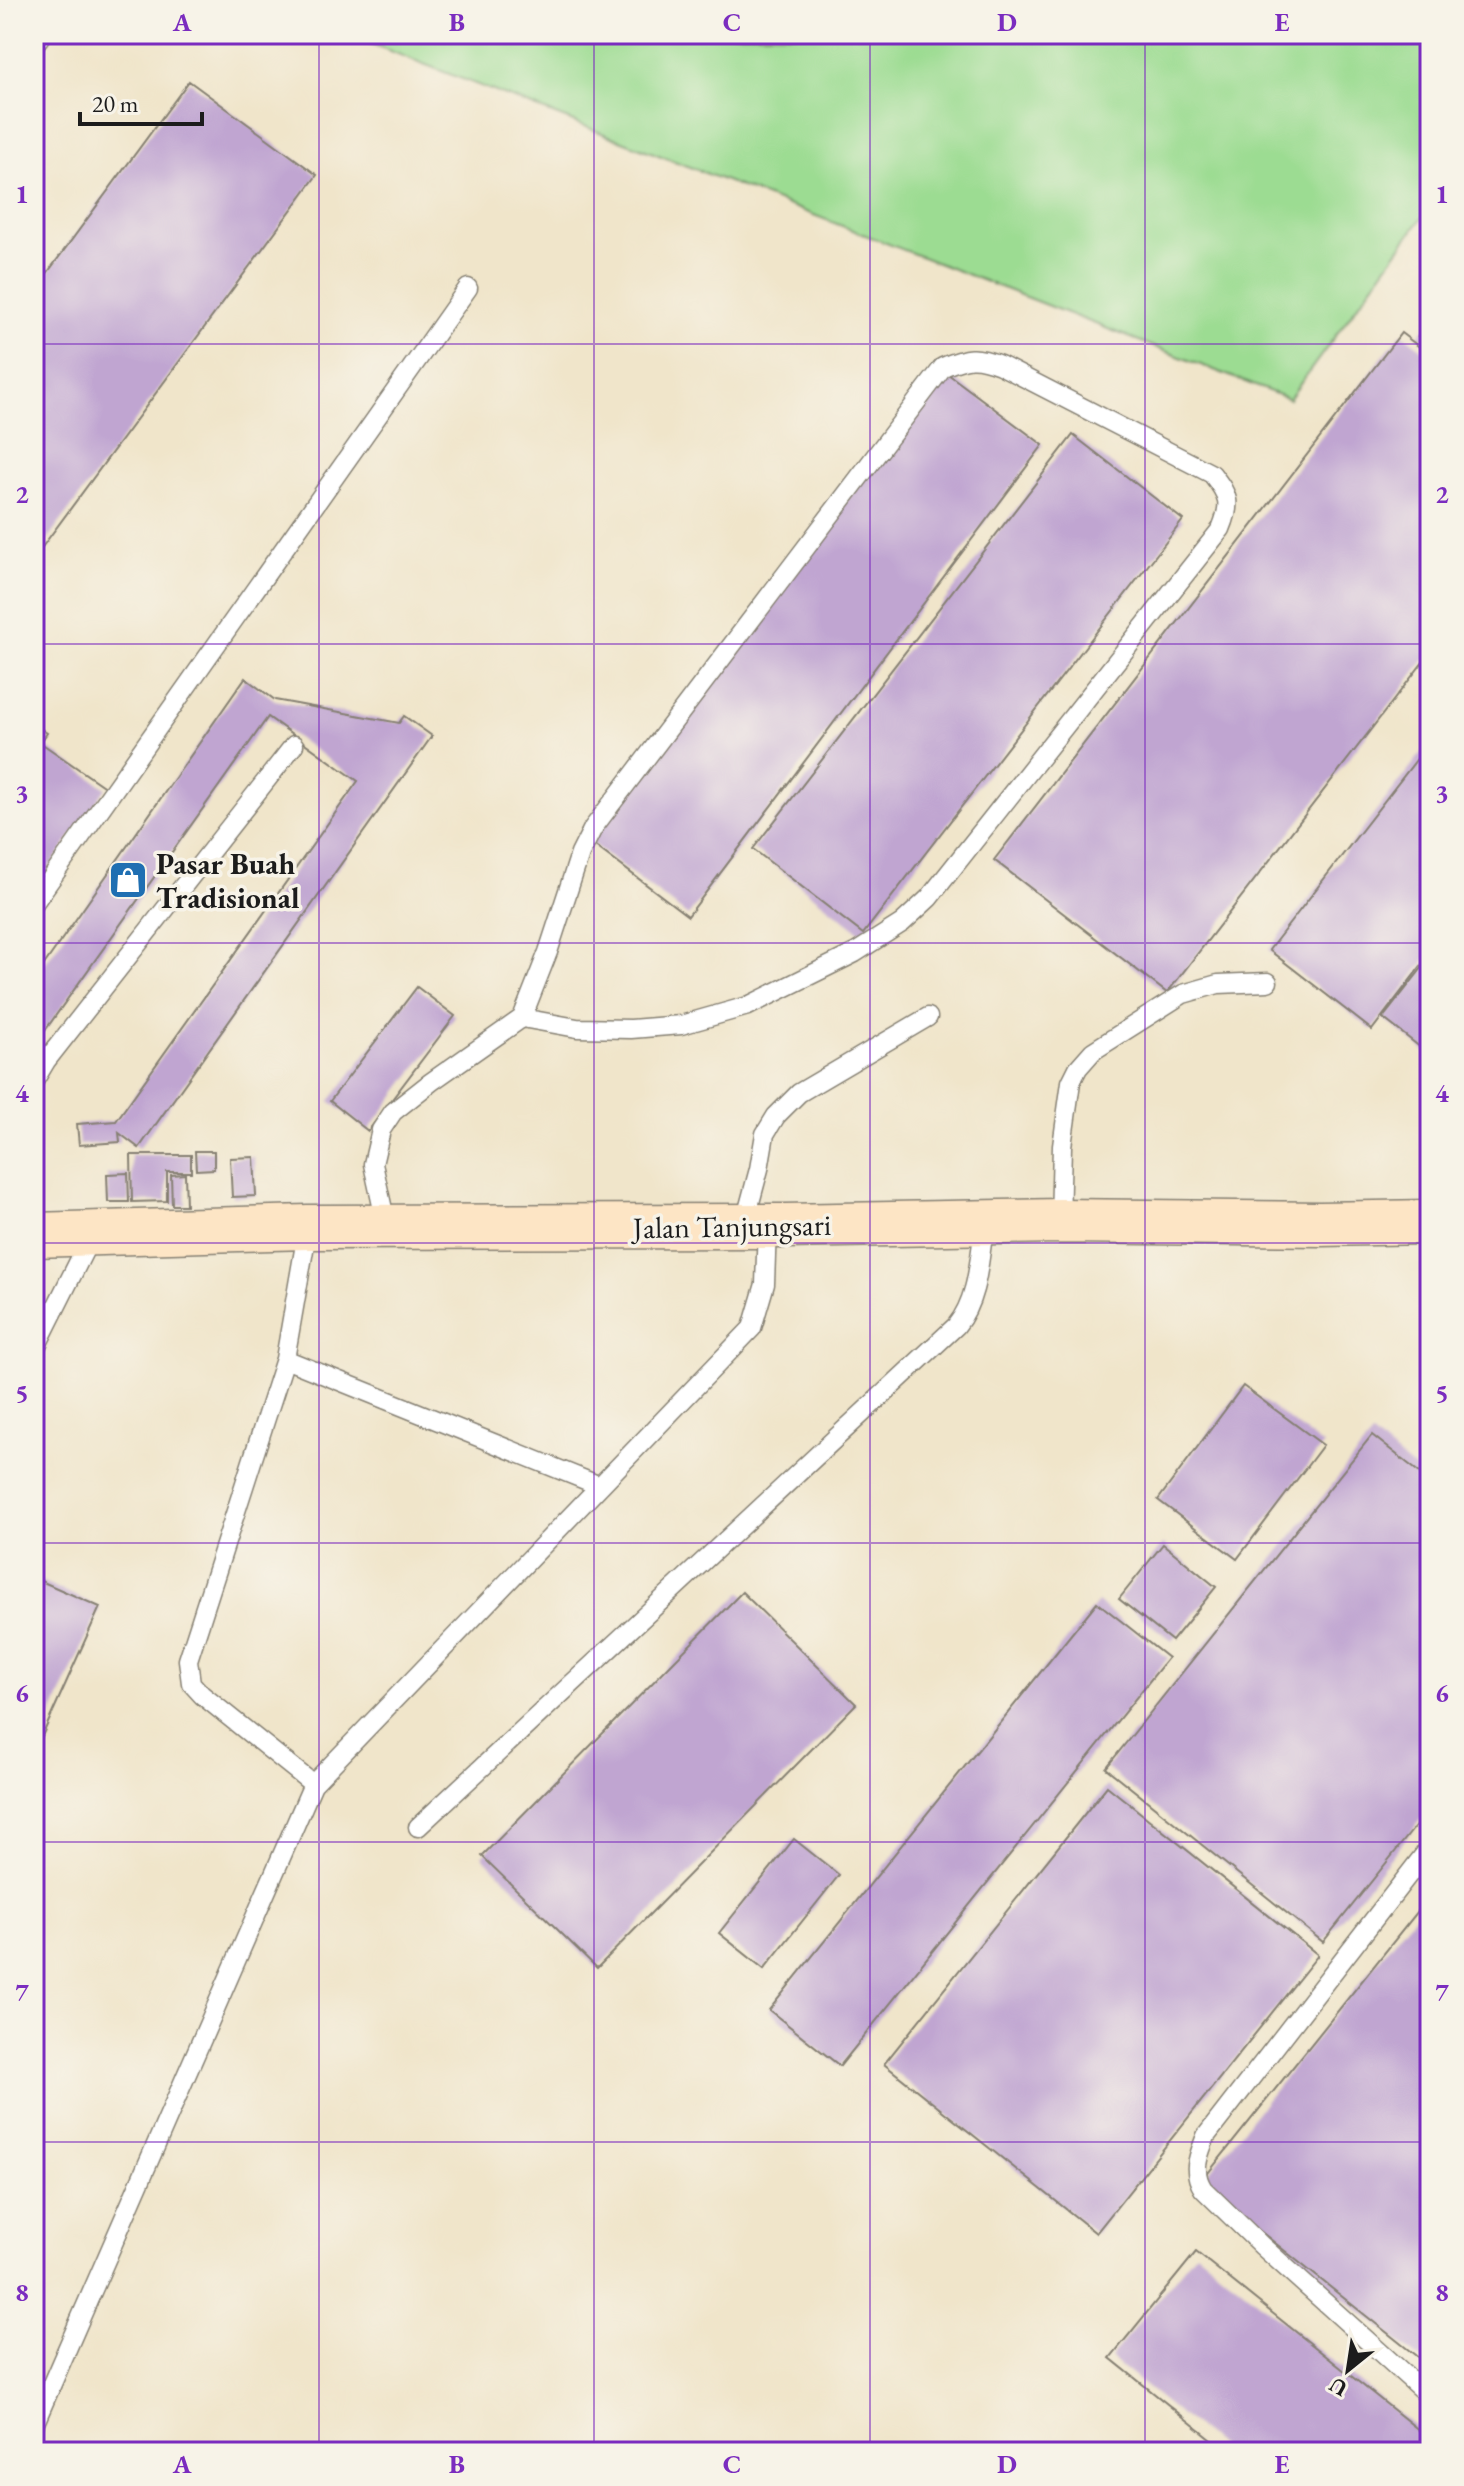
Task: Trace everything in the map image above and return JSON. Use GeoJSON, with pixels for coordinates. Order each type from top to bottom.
{"type":"FeatureCollection","features":[{"type":"Feature","properties":{"kind":"main road","name":"Jalan Tanjungsari"},"geometry":{"type":"LineString","coordinates":[[34,1235],[308,1227],[756,1226],[1060,1221],[1430,1222]]}},
{"type":"Feature","properties":{"kind":"lane"},"geometry":{"type":"LineString","coordinates":[[34,45],[42,34]]}},
{"type":"Feature","properties":{"kind":"lane"},"geometry":{"type":"LineString","coordinates":[[34,903],[468,288]]}},
{"type":"Feature","properties":{"kind":"lane"},"geometry":{"type":"LineString","coordinates":[[387,1228],[373,1164],[381,1130],[393,1112],[421,1089],[522,1018],[548,952],[580,854],[593,828],[943,367],[964,358],[983,358],[1212,474],[1225,492],[1229,510],[1221,529],[929,898],[902,923],[855,953],[748,1006],[681,1025],[631,1029],[577,1028],[522,1018]]}},
{"type":"Feature","properties":{"kind":"lane"},"geometry":{"type":"LineString","coordinates":[[34,1081],[46,1061],[294,745]]}},
{"type":"Feature","properties":{"kind":"lane"},"geometry":{"type":"LineString","coordinates":[[1060,1221],[1062,1146],[1071,1082],[1078,1068],[1093,1051],[1183,994],[1218,984],[1268,982]]}},
{"type":"Feature","properties":{"kind":"lane"},"geometry":{"type":"LineString","coordinates":[[34,2425],[313,1784],[752,1328],[765,1284],[756,1226],[759,1169],[765,1134],[776,1116],[799,1093],[928,1017]]}},
{"type":"Feature","properties":{"kind":"lane"},"geometry":{"type":"LineString","coordinates":[[418,1827],[956,1326],[967,1312],[976,1280],[985,1222]]}},
{"type":"Feature","properties":{"kind":"lane"},"geometry":{"type":"LineString","coordinates":[[308,1227],[285,1359],[188,1660],[191,1683],[202,1695],[313,1784]]}},
{"type":"Feature","properties":{"kind":"lane"},"geometry":{"type":"LineString","coordinates":[[34,1351],[92,1235]]}},
{"type":"Feature","properties":{"kind":"lane"},"geometry":{"type":"LineString","coordinates":[[285,1359],[600,1486]]}},
{"type":"Feature","properties":{"kind":"lane"},"geometry":{"type":"LineString","coordinates":[[1430,1847],[1206,2136],[1195,2164],[1197,2180],[1203,2189],[1430,2397]]}},
{"type":"Feature","properties":{"kind":"green space"},"geometry":{"type":"Polygon","coordinates":[[[346,34],[1430,34],[1430,207],[1289,399],[346,34]]]}},
{"type":"Feature","properties":{"kind":"building"},"geometry":{"type":"Polygon","coordinates":[[[189,81],[317,175],[34,558],[34,291],[189,81]]]}},
{"type":"Feature","properties":{"kind":"building"},"geometry":{"type":"Polygon","coordinates":[[[1430,321],[1430,345],[1418,336],[1430,321]]]}},
{"type":"Feature","properties":{"kind":"building"},"geometry":{"type":"Polygon","coordinates":[[[1401,333],[1430,355],[1430,653],[1167,993],[994,860],[1401,333]]]}},
{"type":"Feature","properties":{"kind":"building"},"geometry":{"type":"Polygon","coordinates":[[[944,371],[1043,445],[688,916],[590,842],[944,371]]]}},
{"type":"Feature","properties":{"kind":"building"},"geometry":{"type":"Polygon","coordinates":[[[1073,435],[1183,520],[863,934],[753,849],[1073,435]]]}},
{"type":"Feature","properties":{"kind":"building","name":"Pasar Buah Tradisional"},"geometry":{"type":"Polygon","coordinates":[[[245,678],[275,700],[399,723],[404,716],[432,736],[139,1148],[119,1133],[120,1142],[79,1145],[77,1124],[116,1121],[358,781],[268,717],[34,1046],[34,979],[245,678]]]}},
{"type":"Feature","properties":{"kind":"building"},"geometry":{"type":"Polygon","coordinates":[[[34,724],[47,733],[34,752],[34,724]]]}},
{"type":"Feature","properties":{"kind":"building"},"geometry":{"type":"Polygon","coordinates":[[[1430,742],[1430,954],[1372,1030],[1269,950],[1430,742]]]}},
{"type":"Feature","properties":{"kind":"building"},"geometry":{"type":"Polygon","coordinates":[[[44,745],[106,788],[34,889],[34,759],[44,745]]]}},
{"type":"Feature","properties":{"kind":"building"},"geometry":{"type":"Polygon","coordinates":[[[1430,958],[1430,1055],[1383,1018],[1430,958]]]}},
{"type":"Feature","properties":{"kind":"building"},"geometry":{"type":"Polygon","coordinates":[[[417,987],[455,1016],[368,1131],[330,1101],[417,987]]]}},
{"type":"Feature","properties":{"kind":"building"},"geometry":{"type":"Polygon","coordinates":[[[195,1151],[214,1151],[214,1169],[196,1170],[195,1151]]]}},
{"type":"Feature","properties":{"kind":"building"},"geometry":{"type":"Polygon","coordinates":[[[131,1155],[191,1155],[191,1172],[167,1172],[167,1201],[132,1202],[131,1155]]]}},
{"type":"Feature","properties":{"kind":"building"},"geometry":{"type":"Polygon","coordinates":[[[254,1157],[256,1196],[232,1197],[230,1158],[254,1157]]]}},
{"type":"Feature","properties":{"kind":"building"},"geometry":{"type":"Polygon","coordinates":[[[128,1173],[129,1202],[108,1202],[107,1174],[128,1173]]]}},
{"type":"Feature","properties":{"kind":"building"},"geometry":{"type":"Polygon","coordinates":[[[185,1174],[186,1205],[172,1205],[171,1175],[185,1174]]]}},
{"type":"Feature","properties":{"kind":"building"},"geometry":{"type":"Polygon","coordinates":[[[1243,1386],[1323,1445],[1237,1559],[1158,1500],[1243,1386]]]}},
{"type":"Feature","properties":{"kind":"building"},"geometry":{"type":"Polygon","coordinates":[[[1372,1435],[1430,1481],[1430,1808],[1323,1942],[1106,1768],[1372,1435]]]}},
{"type":"Feature","properties":{"kind":"building"},"geometry":{"type":"Polygon","coordinates":[[[1163,1544],[1216,1587],[1172,1641],[1119,1599],[1163,1544]]]}},
{"type":"Feature","properties":{"kind":"building"},"geometry":{"type":"Polygon","coordinates":[[[34,1578],[100,1607],[34,1754],[34,1578]]]}},
{"type":"Feature","properties":{"kind":"building"},"geometry":{"type":"Polygon","coordinates":[[[742,1592],[856,1704],[597,1968],[482,1856],[742,1592]]]}},
{"type":"Feature","properties":{"kind":"building"},"geometry":{"type":"Polygon","coordinates":[[[1097,1602],[1168,1658],[840,2066],[769,2010],[1097,1602]]]}},
{"type":"Feature","properties":{"kind":"building"},"geometry":{"type":"Polygon","coordinates":[[[1107,1786],[1318,1955],[1096,2233],[884,2064],[1107,1786]]]}},
{"type":"Feature","properties":{"kind":"building"},"geometry":{"type":"Polygon","coordinates":[[[794,1839],[839,1875],[764,1969],[719,1933],[794,1839]]]}},
{"type":"Feature","properties":{"kind":"building"},"geometry":{"type":"Polygon","coordinates":[[[1430,1896],[1430,2367],[1200,2183],[1430,1896]]]}},
{"type":"Feature","properties":{"kind":"building"},"geometry":{"type":"Polygon","coordinates":[[[1196,2252],[1430,2439],[1430,2452],[1227,2452],[1110,2358],[1196,2252]]]}},
{"type":"Feature","properties":{"kind":"place","name":"Pasar Buah Tradisional"},"geometry":{"type":"Point","coordinates":[128,880]}}]}
